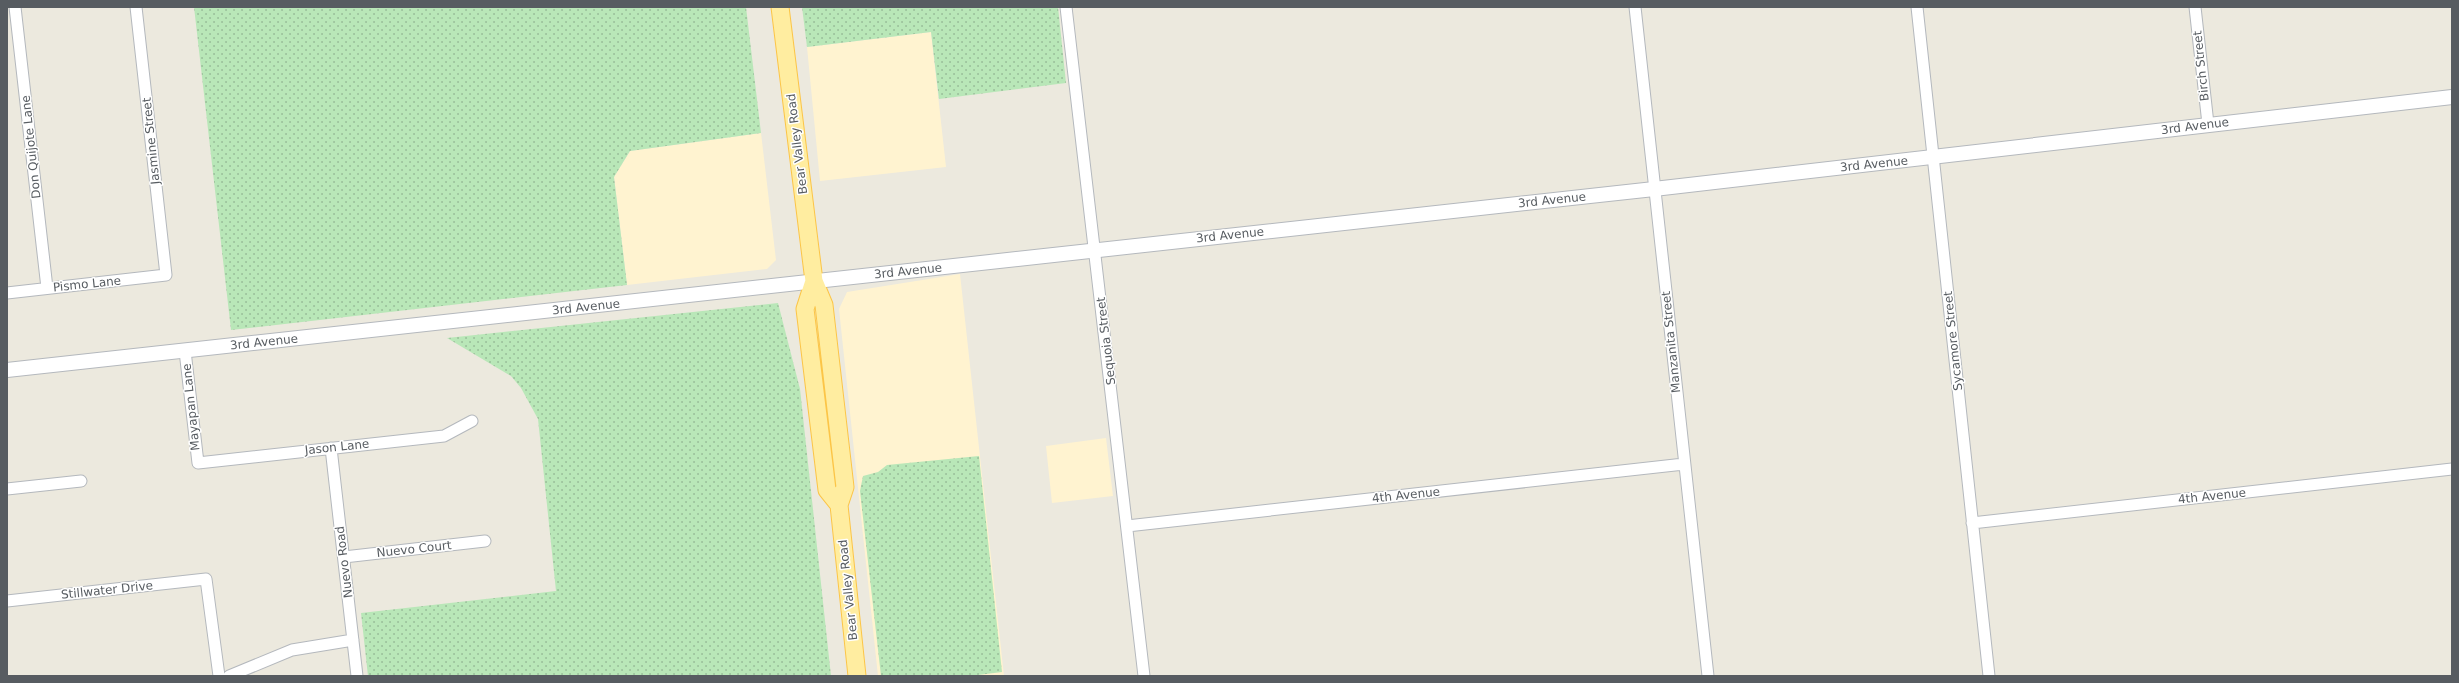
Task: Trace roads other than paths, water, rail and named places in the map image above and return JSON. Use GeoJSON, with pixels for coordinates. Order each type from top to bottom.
{"type":"FeatureCollection","features":[{"type":"Feature","properties":{"kind":"main road","name":"Bear Valley Road"},"geometry":{"type":"LineString","coordinates":[[780,7],[814,281],[824,305],[845,487],[839,505],[857,676]]}},
{"type":"Feature","properties":{"kind":"street","name":"Don Quijote Lane"},"geometry":{"type":"LineString","coordinates":[[15,7],[47,288]]}},
{"type":"Feature","properties":{"kind":"street","name":"Jasmine Street"},"geometry":{"type":"LineString","coordinates":[[136,7],[166,275]]}},
{"type":"Feature","properties":{"kind":"street","name":"Sequoia Street"},"geometry":{"type":"LineString","coordinates":[[1066,7],[1144,676]]}},
{"type":"Feature","properties":{"kind":"street","name":"Manzanita Street"},"geometry":{"type":"LineString","coordinates":[[1635,7],[1708,676]]}},
{"type":"Feature","properties":{"kind":"street","name":"Sycamore Street"},"geometry":{"type":"LineString","coordinates":[[1917,7],[1989,676]]}},
{"type":"Feature","properties":{"kind":"street","name":"Birch Street"},"geometry":{"type":"LineString","coordinates":[[2195,7],[2208,124]]}},
{"type":"Feature","properties":{"kind":"street","name":"3rd Avenue"},"geometry":{"type":"LineString","coordinates":[[7,370],[1654,189],[2452,97]]}},
{"type":"Feature","properties":{"kind":"street","name":"Pismo Lane"},"geometry":{"type":"LineString","coordinates":[[7,293],[166,275]]}},
{"type":"Feature","properties":{"kind":"street","name":"Mayapan Lane"},"geometry":{"type":"LineString","coordinates":[[185,351],[198,463]]}},
{"type":"Feature","properties":{"kind":"street","name":"Jason Lane"},"geometry":{"type":"LineString","coordinates":[[198,463],[444,436],[472,421]]}},
{"type":"Feature","properties":{"kind":"street","name":"Nuevo Road"},"geometry":{"type":"LineString","coordinates":[[331,448],[357,676]]}},
{"type":"Feature","properties":{"kind":"street","name":"4th Avenue"},"geometry":{"type":"LineString","coordinates":[[1127,526],[1684,464]]}},
{"type":"Feature","properties":{"kind":"street","name":"4th Avenue"},"geometry":{"type":"LineString","coordinates":[[1972,523],[2452,469]]}},
{"type":"Feature","properties":{"kind":"street"},"geometry":{"type":"LineString","coordinates":[[7,489],[81,481]]}},
{"type":"Feature","properties":{"kind":"street","name":"Nuevo Court"},"geometry":{"type":"LineString","coordinates":[[344,557],[485,541]]}},
{"type":"Feature","properties":{"kind":"street","name":"Stillwater Drive"},"geometry":{"type":"LineString","coordinates":[[7,601],[206,579],[219,676]]}},
{"type":"Feature","properties":{"kind":"street"},"geometry":{"type":"LineString","coordinates":[[229,676],[292,650],[353,640]]}}]}
